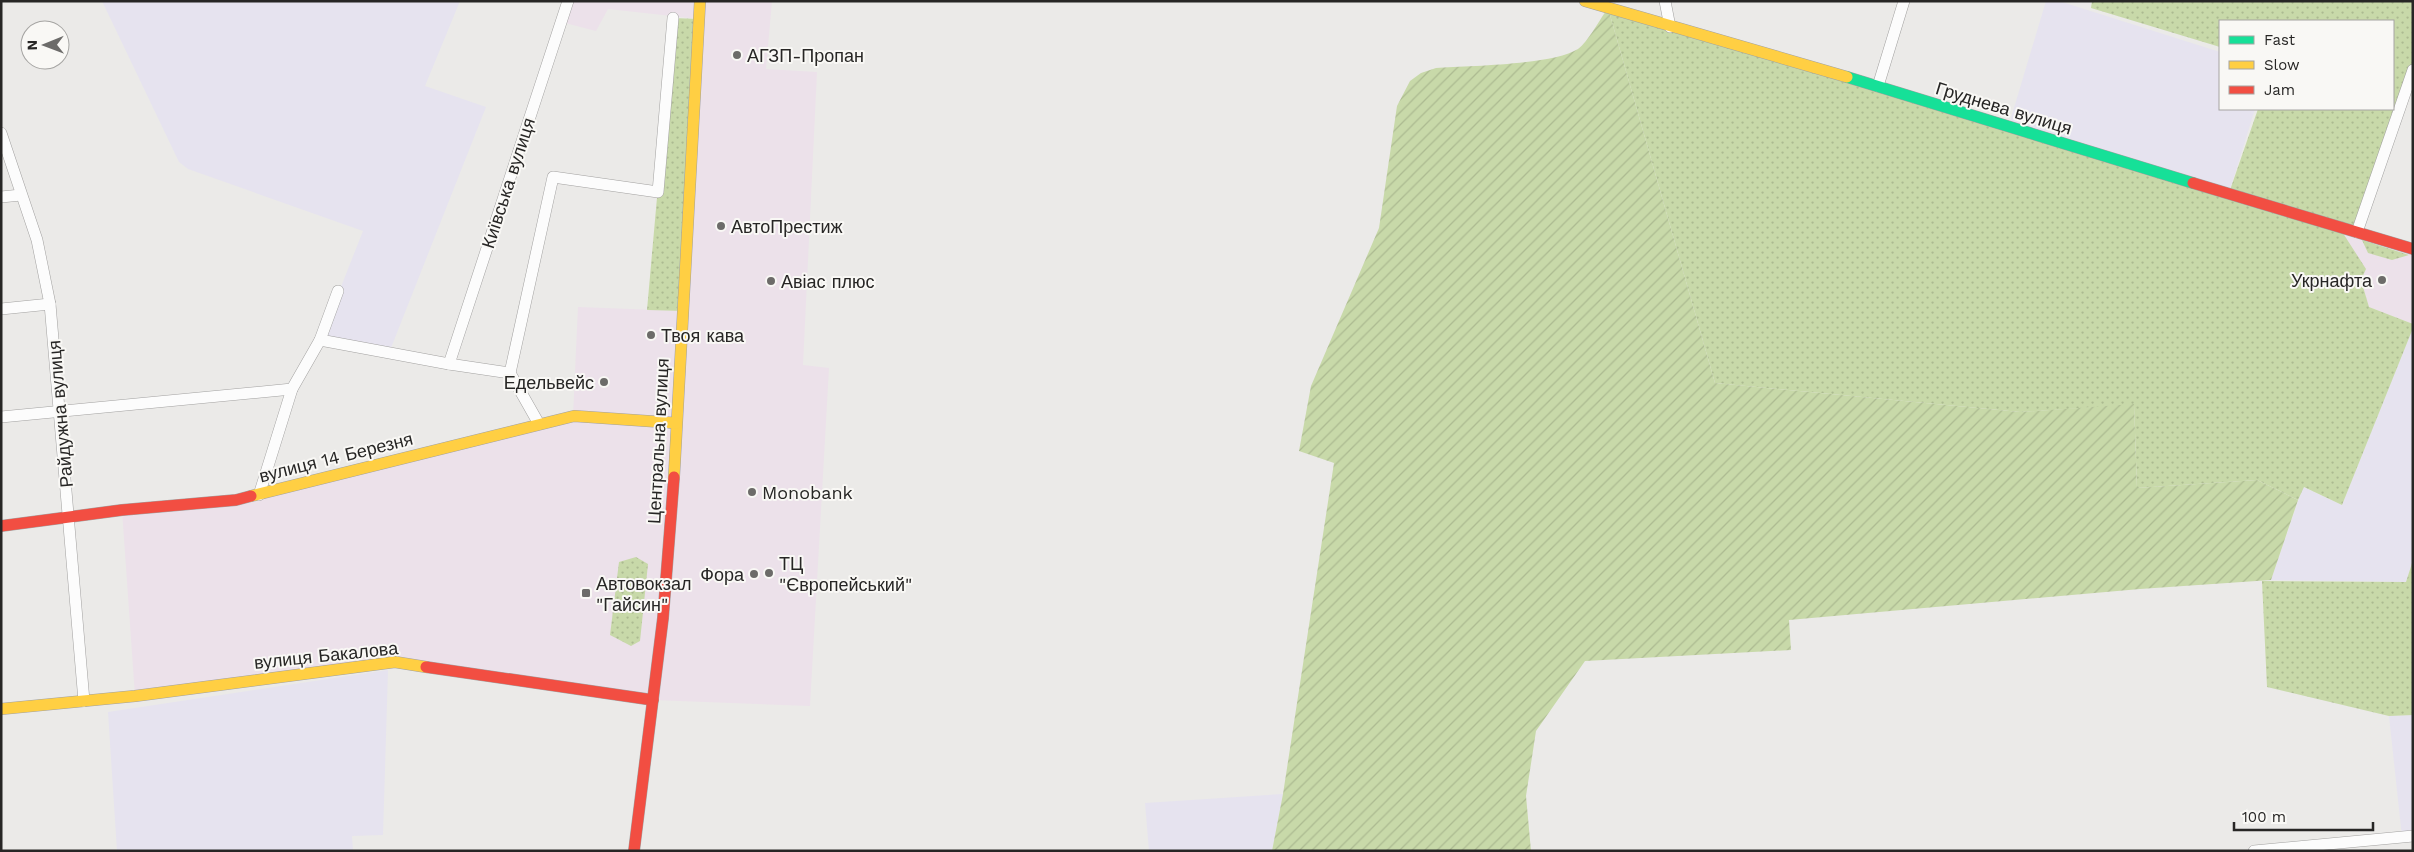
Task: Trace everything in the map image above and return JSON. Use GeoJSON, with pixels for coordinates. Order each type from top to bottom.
{"type":"FeatureCollection","features":[{"type":"Feature","properties":{"kind":"main road","name":"Центральна вулиця"},"geometry":{"type":"LineString","coordinates":[[634,851],[670,543],[700,1]]}},
{"type":"Feature","properties":{"kind":"main road","name":"Груднева вулиця"},"geometry":{"type":"LineString","coordinates":[[1586,2],[1878,86],[2008,128],[2413,249]]}},
{"type":"Feature","properties":{"kind":"main road","name":"вулиця 14 Березня"},"geometry":{"type":"LineString","coordinates":[[1,526],[122,510],[236,500],[574,416],[676,423]]}},
{"type":"Feature","properties":{"kind":"main road","name":"вулиця Бакалова"},"geometry":{"type":"LineString","coordinates":[[1,709],[84,701],[395,662],[653,700]]}},
{"type":"Feature","properties":{"kind":"street","name":"Київська вулиця"},"geometry":{"type":"LineString","coordinates":[[449,364],[568,1]]}},
{"type":"Feature","properties":{"kind":"street"},"geometry":{"type":"LineString","coordinates":[[1665,1],[1670,27]]}},
{"type":"Feature","properties":{"kind":"street"},"geometry":{"type":"LineString","coordinates":[[1878,86],[1904,1]]}},
{"type":"Feature","properties":{"kind":"street"},"geometry":{"type":"LineString","coordinates":[[539,424],[510,373],[553,177],[658,192],[674,18]]}},
{"type":"Feature","properties":{"kind":"street"},"geometry":{"type":"LineString","coordinates":[[2357,232],[2413,70]]}},
{"type":"Feature","properties":{"kind":"street","name":"Райдужна вулиця"},"geometry":{"type":"LineString","coordinates":[[1,133],[36,240],[50,304],[84,701]]}},
{"type":"Feature","properties":{"kind":"street"},"geometry":{"type":"LineString","coordinates":[[1,197],[21,194]]}},
{"type":"Feature","properties":{"kind":"street"},"geometry":{"type":"LineString","coordinates":[[259,495],[292,389],[320,340],[338,291]]}},
{"type":"Feature","properties":{"kind":"street"},"geometry":{"type":"LineString","coordinates":[[1,308],[50,304]]}},
{"type":"Feature","properties":{"kind":"street"},"geometry":{"type":"LineString","coordinates":[[320,340],[449,364],[510,373]]}},
{"type":"Feature","properties":{"kind":"street"},"geometry":{"type":"LineString","coordinates":[[1,417],[292,389]]}},
{"type":"Feature","properties":{"kind":"street"},"geometry":{"type":"LineString","coordinates":[[2254,851],[2413,836]]}},
{"type":"Feature","properties":{"kind":"shaded area"},"geometry":{"type":"Polygon","coordinates":[[[102,1],[460,1],[425,86],[486,107],[389,353],[320,340],[363,231],[188,169],[179,162],[102,1]]]}},
{"type":"Feature","properties":{"kind":"shaded area"},"geometry":{"type":"Polygon","coordinates":[[[568,1],[772,1],[766,69],[817,72],[803,365],[829,368],[810,706],[653,700],[395,662],[135,696],[122,510],[236,500],[573,416],[578,307],[684,311],[699,19],[608,9],[596,31],[561,22],[568,1]]]}},
{"type":"Feature","properties":{"kind":"shaded area"},"geometry":{"type":"Polygon","coordinates":[[[2046,1],[2059,1],[2219,52],[2219,110],[2255,110],[2229,193],[2008,128],[2046,1]]]}},
{"type":"Feature","properties":{"kind":"shaded area"},"geometry":{"type":"Polygon","coordinates":[[[2338,227],[2413,249],[2413,324],[2369,307],[2361,280],[2338,227]]]}},
{"type":"Feature","properties":{"kind":"shaded area"},"geometry":{"type":"Polygon","coordinates":[[[2413,328],[2413,560],[2406,582],[2271,580],[2303,487],[2342,505],[2413,328]]]}},
{"type":"Feature","properties":{"kind":"shaded area"},"geometry":{"type":"Polygon","coordinates":[[[388,670],[383,835],[352,836],[353,851],[117,851],[108,712],[388,670]]]}},
{"type":"Feature","properties":{"kind":"shaded area"},"geometry":{"type":"Polygon","coordinates":[[[2413,715],[2413,836],[2402,837],[2389,716],[2413,715]]]}},
{"type":"Feature","properties":{"kind":"shaded area"},"geometry":{"type":"Polygon","coordinates":[[[1283,794],[1272,851],[1149,851],[1145,803],[1283,794]]]}},
{"type":"Feature","properties":{"kind":"green space"},"geometry":{"type":"Polygon","coordinates":[[[2092,1],[2413,1],[2413,70],[2357,232],[2339,227],[2366,269],[2361,280],[2369,307],[2413,324],[2413,328],[2342,505],[2304,487],[2298,500],[2257,480],[2137,488],[2134,405],[2020,412],[1715,383],[1608,8],[2229,193],[2258,110],[2394,110],[2394,20],[2219,20],[2219,47],[2091,8],[2092,1]]]}},
{"type":"Feature","properties":{"kind":"green space"},"geometry":{"type":"Polygon","coordinates":[[[1608,8],[1715,383],[2020,412],[2134,404],[2137,488],[2257,480],[2298,500],[2271,580],[2140,589],[1789,620],[1791,650],[1585,661],[1536,731],[1526,796],[1531,851],[1272,851],[1283,794],[1334,463],[1299,451],[1311,386],[1379,228],[1397,106],[1410,81],[1421,73],[1436,68],[1531,62],[1566,54],[1578,49],[1590,36],[1608,8]]]}},
{"type":"Feature","properties":{"kind":"green space"},"geometry":{"type":"Polygon","coordinates":[[[673,18],[699,19],[684,311],[647,310],[673,18]]]}},
{"type":"Feature","properties":{"kind":"green space"},"geometry":{"type":"Polygon","coordinates":[[[2362,240],[2409,255],[2392,260],[2368,253],[2362,240]]]}},
{"type":"Feature","properties":{"kind":"green space"},"geometry":{"type":"Polygon","coordinates":[[[636,557],[648,564],[640,641],[631,646],[610,635],[619,562],[636,557]]]}},
{"type":"Feature","properties":{"kind":"green space"},"geometry":{"type":"Polygon","coordinates":[[[2413,560],[2413,715],[2389,716],[2267,687],[2262,581],[2406,582],[2413,560]]]}},
{"type":"Feature","properties":{"kind":"traffic: fast"},"geometry":{"type":"LineString","coordinates":[[1847,77],[2193,183]]}},
{"type":"Feature","properties":{"kind":"traffic: slow"},"geometry":{"type":"LineString","coordinates":[[674,477],[700,1]]}},
{"type":"Feature","properties":{"kind":"traffic: slow"},"geometry":{"type":"LineString","coordinates":[[1585,1],[1847,77]]}},
{"type":"Feature","properties":{"kind":"traffic: slow"},"geometry":{"type":"LineString","coordinates":[[251,496],[574,416],[676,423]]}},
{"type":"Feature","properties":{"kind":"traffic: slow"},"geometry":{"type":"LineString","coordinates":[[1,709],[135,696],[395,662],[426,667]]}},
{"type":"Feature","properties":{"kind":"traffic: jam"},"geometry":{"type":"LineString","coordinates":[[2193,183],[2413,249]]}},
{"type":"Feature","properties":{"kind":"traffic: jam"},"geometry":{"type":"LineString","coordinates":[[634,851],[663,618],[674,477]]}},
{"type":"Feature","properties":{"kind":"traffic: jam"},"geometry":{"type":"LineString","coordinates":[[1,526],[122,510],[236,500],[251,496]]}},
{"type":"Feature","properties":{"kind":"traffic: jam"},"geometry":{"type":"LineString","coordinates":[[426,667],[653,700]]}},
{"type":"Feature","properties":{"kind":"place","name":"АГЗП-Пропан"},"geometry":{"type":"Point","coordinates":[737,55]}},
{"type":"Feature","properties":{"kind":"place","name":"АвтоПрестиж"},"geometry":{"type":"Point","coordinates":[721,226]}},
{"type":"Feature","properties":{"kind":"place","name":"Укрнафта"},"geometry":{"type":"Point","coordinates":[2382,280]}},
{"type":"Feature","properties":{"kind":"place","name":"Авіас плюс"},"geometry":{"type":"Point","coordinates":[771,281]}},
{"type":"Feature","properties":{"kind":"place","name":"Твоя кава"},"geometry":{"type":"Point","coordinates":[651,335]}},
{"type":"Feature","properties":{"kind":"place","name":"Едельвейс"},"geometry":{"type":"Point","coordinates":[604,382]}},
{"type":"Feature","properties":{"kind":"place","name":"Monobank"},"geometry":{"type":"Point","coordinates":[752,492]}},
{"type":"Feature","properties":{"kind":"place","name":"ТЦ \"Європейський\""},"geometry":{"type":"Point","coordinates":[769,573]}},
{"type":"Feature","properties":{"kind":"place","name":"Фора"},"geometry":{"type":"Point","coordinates":[754,574]}},
{"type":"Feature","properties":{"kind":"place","name":"Автовокзал \"Гайсин\""},"geometry":{"type":"Point","coordinates":[586,593]}}]}
